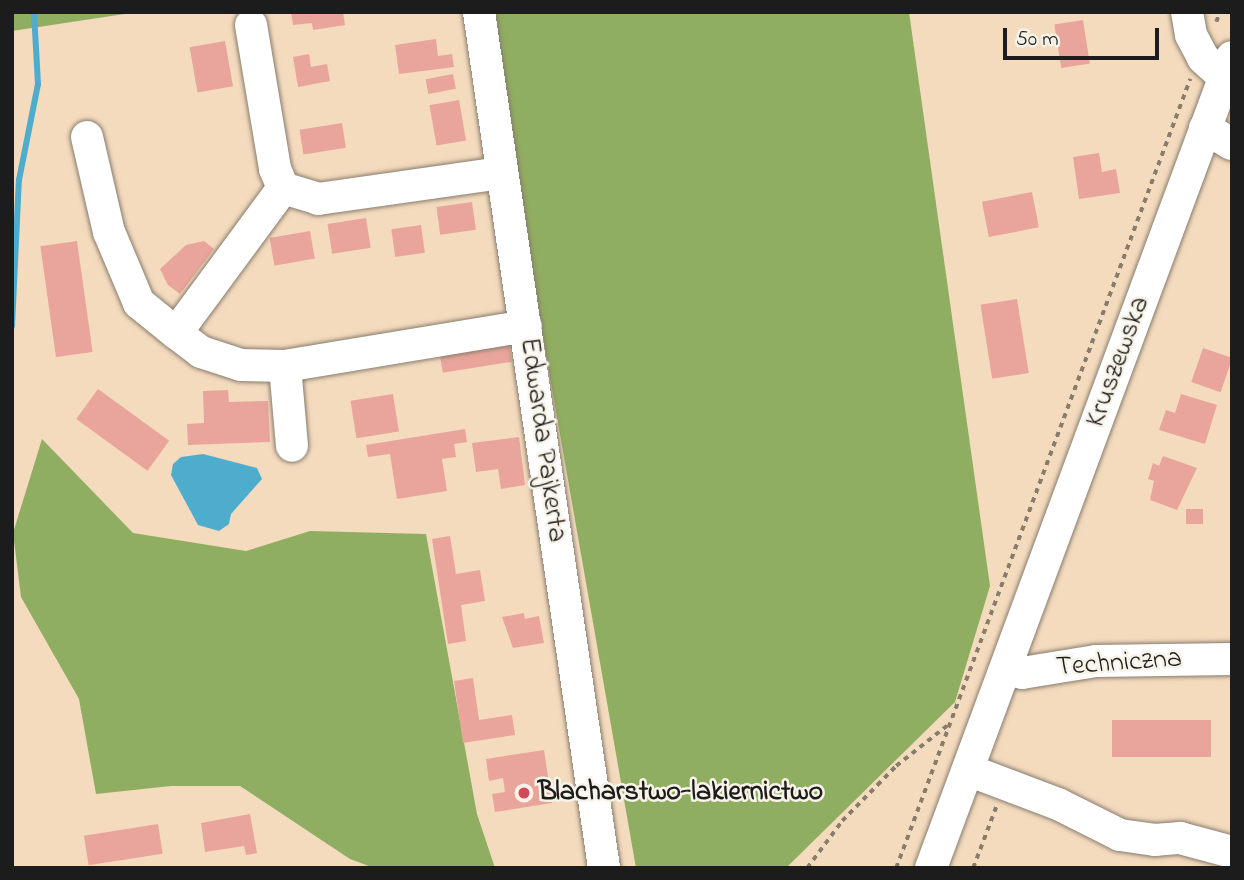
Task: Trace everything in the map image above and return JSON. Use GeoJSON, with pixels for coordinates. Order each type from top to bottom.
{"type":"FeatureCollection","features":[{"type":"Feature","properties":{"kind":"street","name":"Edwarda Pajkerta"},"geometry":{"type":"LineString","coordinates":[[479,12],[500,173],[526,326],[604,868]]}},
{"type":"Feature","properties":{"kind":"street"},"geometry":{"type":"LineString","coordinates":[[1187,12],[1200,52],[1228,67]]}},
{"type":"Feature","properties":{"kind":"street"},"geometry":{"type":"LineString","coordinates":[[251,25],[275,169],[283,188],[318,199],[500,173]]}},
{"type":"Feature","properties":{"kind":"street","name":"Kruszewska"},"geometry":{"type":"LineString","coordinates":[[931,868],[1006,668],[1219,136],[1228,67]]}},
{"type":"Feature","properties":{"kind":"street"},"geometry":{"type":"LineString","coordinates":[[87,138],[109,232],[139,303],[201,352],[241,365],[285,366],[526,326]]}},
{"type":"Feature","properties":{"kind":"street"},"geometry":{"type":"LineString","coordinates":[[176,333],[283,188]]}},
{"type":"Feature","properties":{"kind":"street"},"geometry":{"type":"LineString","coordinates":[[285,366],[292,446]]}},
{"type":"Feature","properties":{"kind":"street","name":"Techniczna"},"geometry":{"type":"LineString","coordinates":[[1006,668],[1022,673],[1096,661],[1232,659]]}},
{"type":"Feature","properties":{"kind":"street"},"geometry":{"type":"LineString","coordinates":[[968,770],[1058,804],[1120,835],[1155,840],[1181,838],[1232,852]]}},
{"type":"Feature","properties":{"kind":"path"},"geometry":{"type":"LineString","coordinates":[[896,868],[1215,12]]}},
{"type":"Feature","properties":{"kind":"path"},"geometry":{"type":"LineString","coordinates":[[807,868],[842,821],[927,740]]}},
{"type":"Feature","properties":{"kind":"green space"},"geometry":{"type":"Polygon","coordinates":[[[12,12],[138,12],[12,31],[12,12]]]}},
{"type":"Feature","properties":{"kind":"green space"},"geometry":{"type":"Polygon","coordinates":[[[486,12],[909,12],[990,586],[955,702],[786,868],[636,868],[486,12]]]}},
{"type":"Feature","properties":{"kind":"green space"},"geometry":{"type":"Polygon","coordinates":[[[42,439],[133,533],[246,551],[310,531],[426,534],[477,814],[495,868],[374,868],[350,859],[240,786],[171,786],[96,794],[79,699],[21,597],[13,533],[42,439]]]}},
{"type":"Feature","properties":{"kind":"water"},"geometry":{"type":"Polygon","coordinates":[[[203,454],[257,468],[262,479],[231,514],[229,524],[219,531],[198,525],[171,475],[173,464],[181,457],[203,454]]]}},
{"type":"Feature","properties":{"kind":"building"},"geometry":{"type":"Polygon","coordinates":[[[291,12],[343,12],[345,25],[313,30],[312,23],[293,25],[291,12]]]}},
{"type":"Feature","properties":{"kind":"building"},"geometry":{"type":"Polygon","coordinates":[[[1083,20],[1090,63],[1061,68],[1054,25],[1083,20]]]}},
{"type":"Feature","properties":{"kind":"building"},"geometry":{"type":"Polygon","coordinates":[[[436,39],[438,56],[452,54],[454,67],[399,74],[395,45],[436,39]]]}},
{"type":"Feature","properties":{"kind":"building"},"geometry":{"type":"Polygon","coordinates":[[[225,41],[233,86],[198,93],[190,47],[225,41]]]}},
{"type":"Feature","properties":{"kind":"building"},"geometry":{"type":"Polygon","coordinates":[[[309,54],[311,67],[327,64],[330,81],[298,87],[293,57],[309,54]]]}},
{"type":"Feature","properties":{"kind":"building"},"geometry":{"type":"Polygon","coordinates":[[[453,74],[456,89],[428,94],[426,79],[453,74]]]}},
{"type":"Feature","properties":{"kind":"building"},"geometry":{"type":"Polygon","coordinates":[[[459,100],[466,140],[437,146],[429,105],[459,100]]]}},
{"type":"Feature","properties":{"kind":"building"},"geometry":{"type":"Polygon","coordinates":[[[342,123],[346,148],[303,154],[300,130],[342,123]]]}},
{"type":"Feature","properties":{"kind":"building"},"geometry":{"type":"Polygon","coordinates":[[[1099,153],[1102,172],[1116,169],[1120,193],[1079,199],[1073,157],[1099,153]]]}},
{"type":"Feature","properties":{"kind":"building"},"geometry":{"type":"Polygon","coordinates":[[[1032,192],[1039,227],[989,237],[982,202],[1032,192]]]}},
{"type":"Feature","properties":{"kind":"building"},"geometry":{"type":"Polygon","coordinates":[[[472,202],[476,230],[440,235],[436,207],[472,202]]]}},
{"type":"Feature","properties":{"kind":"building"},"geometry":{"type":"Polygon","coordinates":[[[366,218],[371,248],[332,254],[327,224],[366,218]]]}},
{"type":"Feature","properties":{"kind":"building"},"geometry":{"type":"Polygon","coordinates":[[[421,225],[425,253],[395,257],[391,229],[421,225]]]}},
{"type":"Feature","properties":{"kind":"building"},"geometry":{"type":"Polygon","coordinates":[[[310,231],[315,259],[274,266],[270,238],[310,231]]]}},
{"type":"Feature","properties":{"kind":"building"},"geometry":{"type":"Polygon","coordinates":[[[77,241],[93,352],[56,357],[40,246],[77,241]]]}},
{"type":"Feature","properties":{"kind":"building"},"geometry":{"type":"Polygon","coordinates":[[[204,241],[214,249],[180,294],[168,285],[160,269],[186,245],[204,241]]]}},
{"type":"Feature","properties":{"kind":"building"},"geometry":{"type":"Polygon","coordinates":[[[1017,299],[1029,373],[992,379],[980,305],[1017,299]]]}},
{"type":"Feature","properties":{"kind":"building"},"geometry":{"type":"Polygon","coordinates":[[[509,344],[512,362],[443,373],[440,355],[509,344]]]}},
{"type":"Feature","properties":{"kind":"building"},"geometry":{"type":"Polygon","coordinates":[[[1203,348],[1232,358],[1221,392],[1191,382],[1203,348]]]}},
{"type":"Feature","properties":{"kind":"building"},"geometry":{"type":"Polygon","coordinates":[[[98,389],[169,441],[147,471],[76,419],[98,389]]]}},
{"type":"Feature","properties":{"kind":"building"},"geometry":{"type":"Polygon","coordinates":[[[228,390],[229,402],[268,401],[270,442],[188,445],[187,424],[204,423],[203,391],[228,390]]]}},
{"type":"Feature","properties":{"kind":"building"},"geometry":{"type":"Polygon","coordinates":[[[393,394],[399,432],[356,438],[351,401],[393,394]]]}},
{"type":"Feature","properties":{"kind":"building"},"geometry":{"type":"Polygon","coordinates":[[[1181,394],[1217,405],[1205,444],[1159,430],[1166,410],[1175,413],[1181,394]]]}},
{"type":"Feature","properties":{"kind":"building"},"geometry":{"type":"Polygon","coordinates":[[[465,429],[467,442],[454,444],[456,457],[442,459],[447,491],[397,499],[390,454],[368,457],[366,445],[465,429]]]}},
{"type":"Feature","properties":{"kind":"building"},"geometry":{"type":"Polygon","coordinates":[[[519,437],[525,485],[501,489],[498,469],[476,472],[472,443],[519,437]]]}},
{"type":"Feature","properties":{"kind":"building"},"geometry":{"type":"Polygon","coordinates":[[[1163,456],[1197,468],[1177,510],[1150,500],[1154,481],[1148,479],[1153,463],[1159,466],[1163,456]]]}},
{"type":"Feature","properties":{"kind":"building"},"geometry":{"type":"Polygon","coordinates":[[[1186,509],[1203,509],[1203,524],[1186,524],[1186,509]]]}},
{"type":"Feature","properties":{"kind":"building"},"geometry":{"type":"Polygon","coordinates":[[[450,536],[456,574],[480,570],[485,601],[461,605],[466,641],[448,644],[432,539],[450,536]]]}},
{"type":"Feature","properties":{"kind":"building"},"geometry":{"type":"Polygon","coordinates":[[[524,613],[525,619],[539,616],[544,643],[513,648],[502,617],[524,613]]]}},
{"type":"Feature","properties":{"kind":"building"},"geometry":{"type":"Polygon","coordinates":[[[473,678],[479,720],[512,715],[515,735],[463,743],[454,681],[473,678]]]}},
{"type":"Feature","properties":{"kind":"building"},"geometry":{"type":"Polygon","coordinates":[[[1112,720],[1211,720],[1211,757],[1112,757],[1112,720]]]}},
{"type":"Feature","properties":{"kind":"building"},"geometry":{"type":"Polygon","coordinates":[[[544,750],[552,803],[495,812],[492,794],[505,792],[503,778],[489,781],[486,759],[544,750]]]}},
{"type":"Feature","properties":{"kind":"building"},"geometry":{"type":"Polygon","coordinates":[[[250,814],[257,853],[246,855],[244,846],[205,852],[201,823],[250,814]]]}},
{"type":"Feature","properties":{"kind":"building"},"geometry":{"type":"Polygon","coordinates":[[[158,824],[163,854],[89,865],[84,836],[158,824]]]}},
{"type":"Feature","properties":{"kind":"waterway"},"geometry":{"type":"LineString","coordinates":[[12,326],[19,180],[38,84],[34,12]]}},
{"type":"Feature","properties":{"kind":"place","name":"Blacharstwo-lakiernictwo"},"geometry":{"type":"Point","coordinates":[524,793]}}]}
